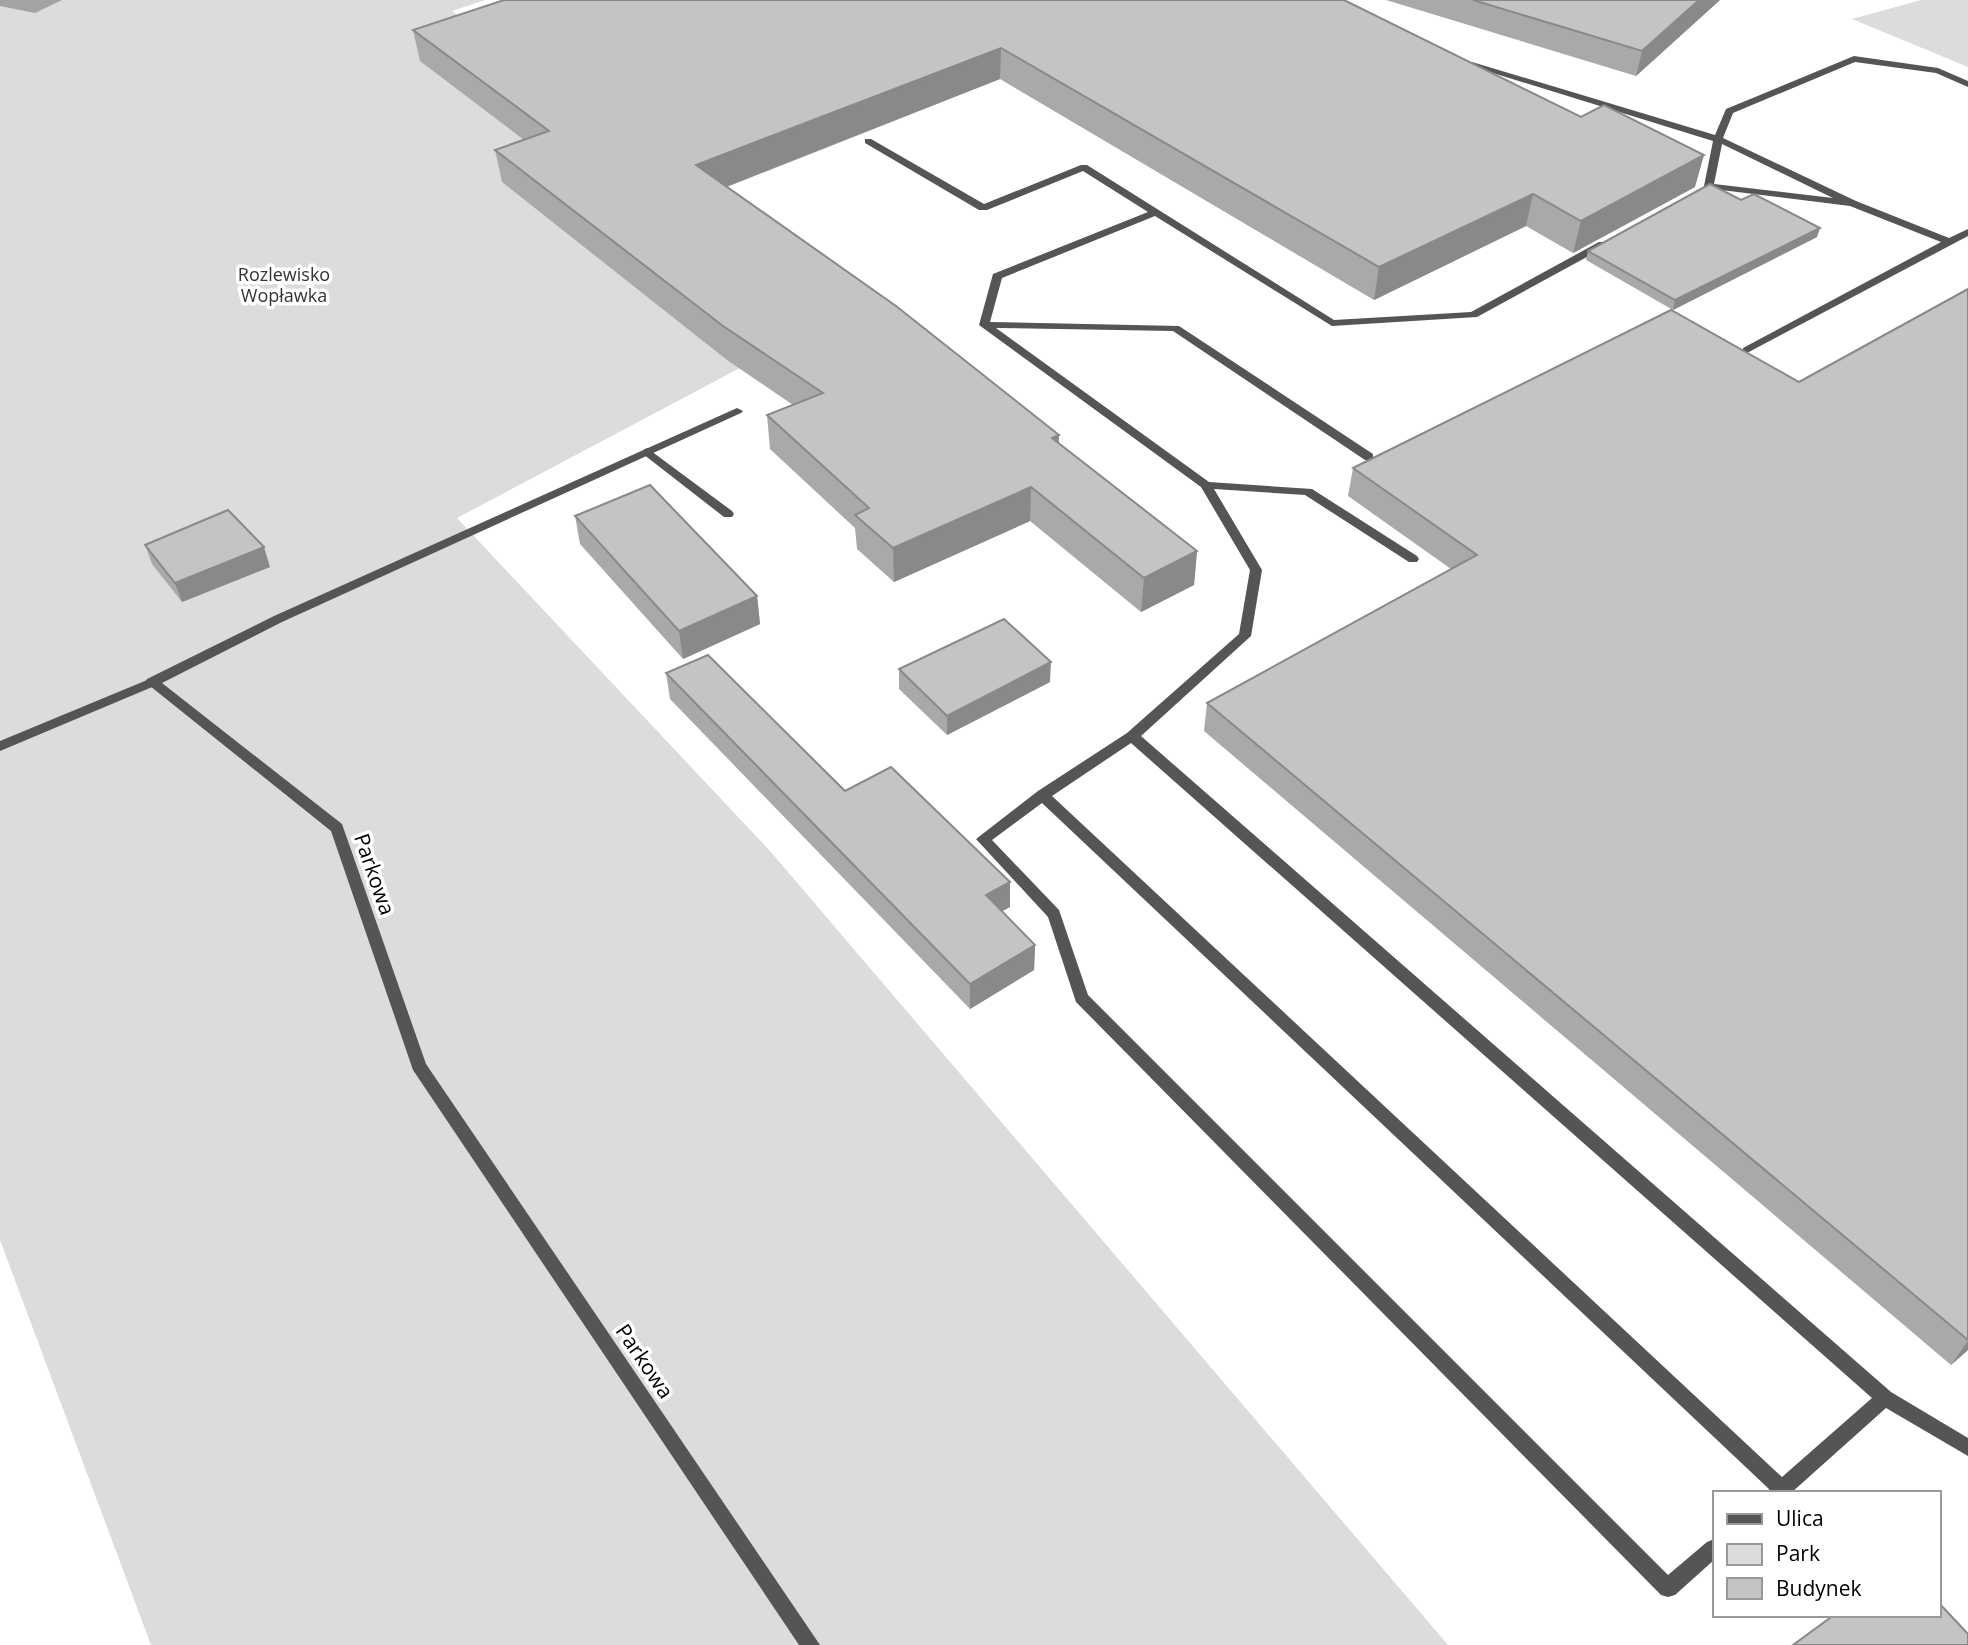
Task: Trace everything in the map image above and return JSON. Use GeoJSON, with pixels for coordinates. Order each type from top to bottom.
{"type":"FeatureCollection","features":[{"type":"Feature","properties":{"kind":"street"},"geometry":{"type":"LineString","coordinates":[[1853,203],[1703,189],[1729,111],[1854,59],[1938,71],[1968,84]]}},
{"type":"Feature","properties":{"kind":"street"},"geometry":{"type":"LineString","coordinates":[[1464,63],[1718,139],[1853,203],[1950,242]]}},
{"type":"Feature","properties":{"kind":"street"},"geometry":{"type":"LineString","coordinates":[[867,141],[983,208],[1084,167],[1332,323],[1473,315],[1615,238]]}},
{"type":"Feature","properties":{"kind":"street"},"geometry":{"type":"LineString","coordinates":[[984,325],[997,276],[1156,212]]}},
{"type":"Feature","properties":{"kind":"street"},"geometry":{"type":"LineString","coordinates":[[1747,350],[1968,232]]}},
{"type":"Feature","properties":{"kind":"street"},"geometry":{"type":"LineString","coordinates":[[984,325],[1174,328],[1369,457]]}},
{"type":"Feature","properties":{"kind":"street"},"geometry":{"type":"LineString","coordinates":[[984,325],[1206,485],[1256,570],[1245,636],[1132,736],[983,839],[1054,914],[1081,998],[1668,1588],[1713,1549]]}},
{"type":"Feature","properties":{"kind":"street"},"geometry":{"type":"LineString","coordinates":[[0,746],[152,682],[278,619],[737,411]]}},
{"type":"Feature","properties":{"kind":"street"},"geometry":{"type":"LineString","coordinates":[[647,452],[729,514]]}},
{"type":"Feature","properties":{"kind":"street"},"geometry":{"type":"LineString","coordinates":[[1206,485],[1308,492],[1413,559]]}},
{"type":"Feature","properties":{"kind":"street","name":"Parkowa"},"geometry":{"type":"LineString","coordinates":[[152,682],[337,828],[419,1066],[810,1645]]}},
{"type":"Feature","properties":{"kind":"street"},"geometry":{"type":"LineString","coordinates":[[1132,736],[1885,1398],[1968,1448]]}},
{"type":"Feature","properties":{"kind":"street"},"geometry":{"type":"LineString","coordinates":[[1043,795],[1779,1491],[1885,1398]]}},
{"type":"Feature","properties":{"kind":"green space","name":"Rozlewisko Wopławka"},"geometry":{"type":"Polygon","coordinates":[[[0,0],[485,0],[452,11],[857,306],[457,518],[770,851],[1448,1645],[151,1645],[0,1240],[0,0]]]}},
{"type":"Feature","properties":{"kind":"green space"},"geometry":{"type":"Polygon","coordinates":[[[1921,0],[1968,0],[1968,67],[1852,19],[1921,0]]]}},
{"type":"Feature","properties":{"kind":"shaded area"},"geometry":{"type":"Polygon","coordinates":[[[0,0],[62,0],[35,13],[0,6],[0,0]]]}},
{"type":"Feature","properties":{"kind":"building"},"geometry":{"type":"Polygon","coordinates":[[[504,0],[1344,0],[1581,117],[1604,105],[1704,155],[1581,221],[1533,194],[1379,267],[1001,48],[696,165],[896,306],[1059,435],[1052,438],[1197,551],[1144,578],[1031,487],[893,548],[855,515],[869,508],[767,415],[823,393],[723,326],[495,150],[549,131],[413,30],[504,0]]]}},
{"type":"Feature","properties":{"kind":"building"},"geometry":{"type":"Polygon","coordinates":[[[1473,0],[1699,0],[1642,51],[1473,0]]]}},
{"type":"Feature","properties":{"kind":"building"},"geometry":{"type":"Polygon","coordinates":[[[1710,184],[1741,200],[1754,194],[1820,228],[1675,300],[1588,251],[1710,184]]]}},
{"type":"Feature","properties":{"kind":"building"},"geometry":{"type":"Polygon","coordinates":[[[1968,289],[1968,1340],[1207,703],[1477,555],[1353,468],[1671,310],[1799,382],[1968,289]]]}},
{"type":"Feature","properties":{"kind":"building"},"geometry":{"type":"Polygon","coordinates":[[[650,485],[757,596],[679,631],[575,516],[650,485]]]}},
{"type":"Feature","properties":{"kind":"building"},"geometry":{"type":"Polygon","coordinates":[[[228,510],[264,547],[175,583],[145,545],[228,510]]]}},
{"type":"Feature","properties":{"kind":"building"},"geometry":{"type":"Polygon","coordinates":[[[1004,619],[1051,662],[947,716],[899,669],[1004,619]]]}},
{"type":"Feature","properties":{"kind":"building"},"geometry":{"type":"Polygon","coordinates":[[[708,655],[845,791],[891,767],[1010,882],[986,895],[1035,945],[970,984],[666,673],[708,655]]]}},
{"type":"Feature","properties":{"kind":"building"},"geometry":{"type":"Polygon","coordinates":[[[1940,1604],[1968,1634],[1968,1645],[1793,1645],[1831,1617],[1940,1617],[1940,1604]]]}}]}
